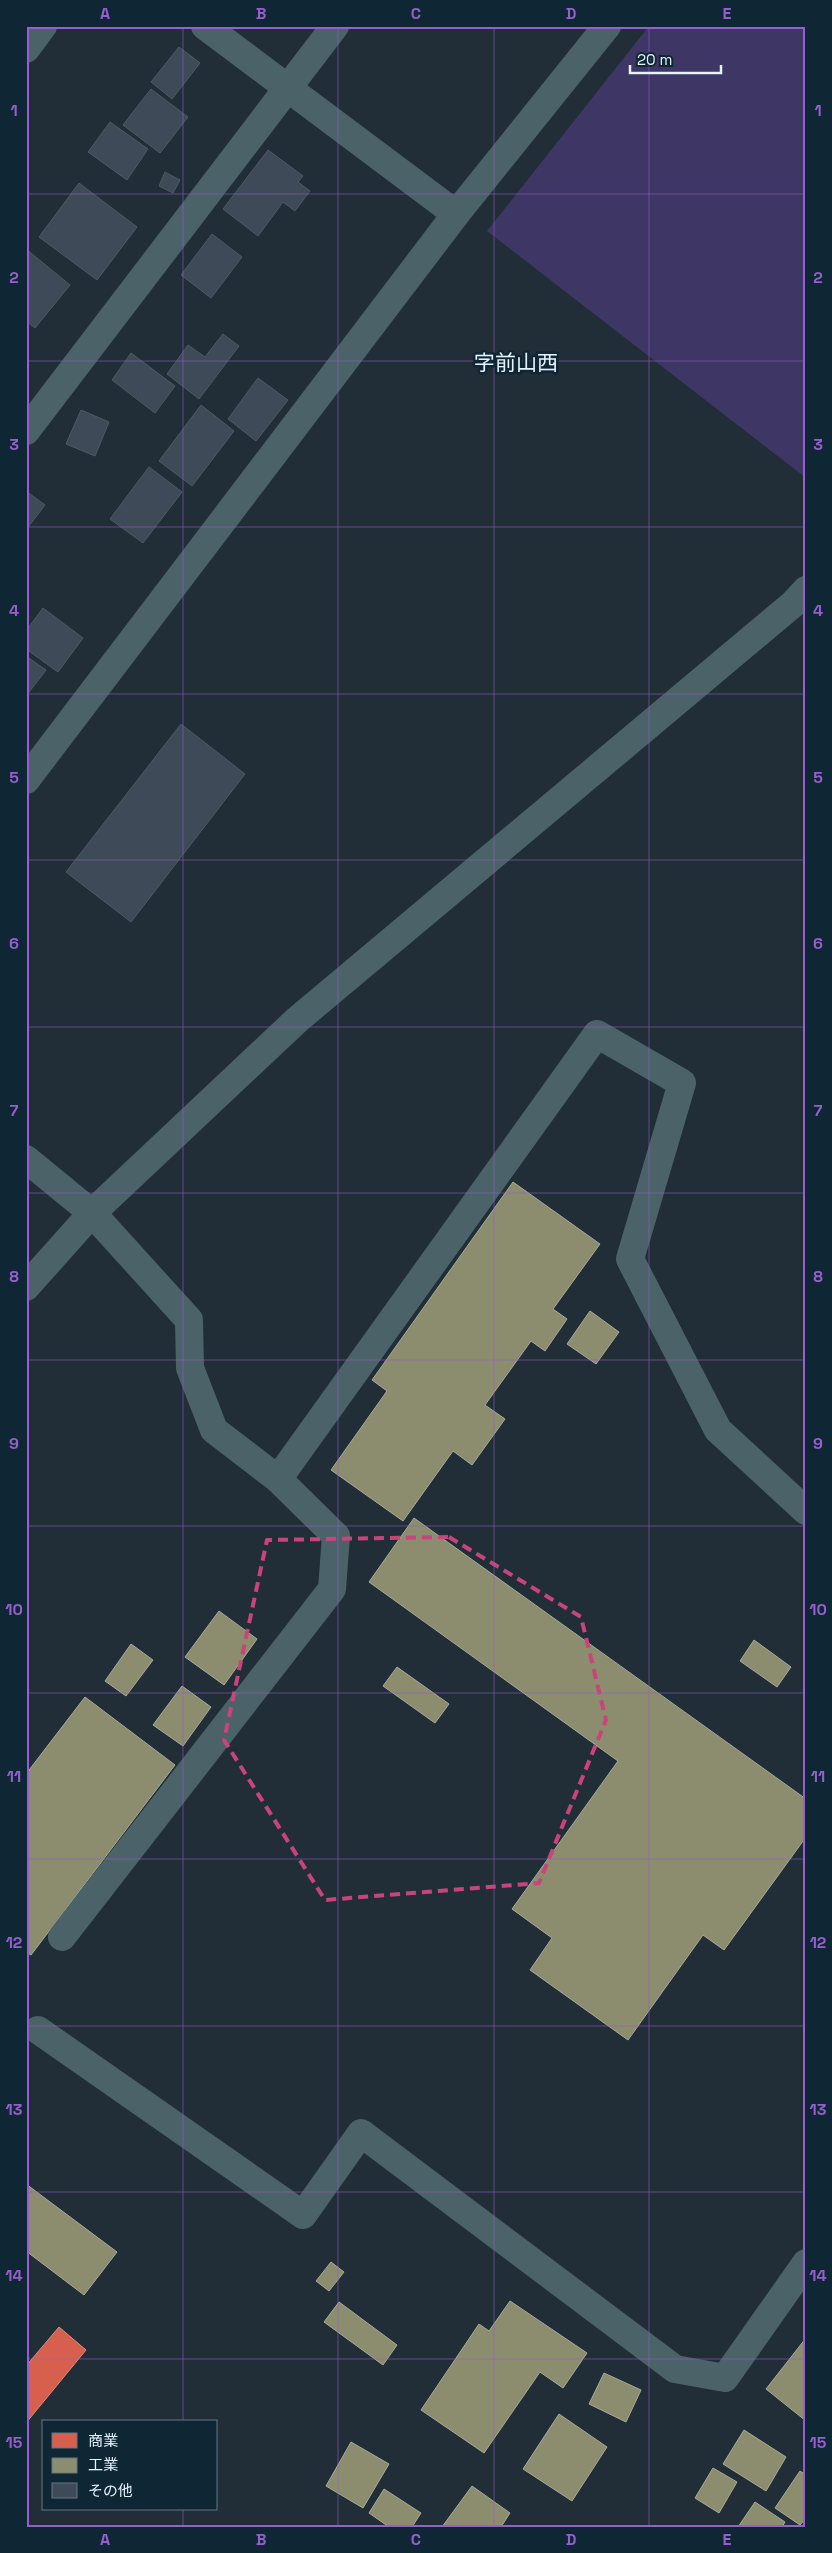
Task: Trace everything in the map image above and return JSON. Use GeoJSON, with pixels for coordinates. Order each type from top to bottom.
{"type":"FeatureCollection","features":[{"type":"Feature","properties":{"kind":"street"},"geometry":{"type":"LineString","coordinates":[[26,48],[43,26]]}},
{"type":"Feature","properties":{"kind":"street"},"geometry":{"type":"LineString","coordinates":[[205,26],[456,214]]}},
{"type":"Feature","properties":{"kind":"street"},"geometry":{"type":"LineString","coordinates":[[26,431],[335,26]]}},
{"type":"Feature","properties":{"kind":"street"},"geometry":{"type":"LineString","coordinates":[[26,780],[456,214],[606,26]]}},
{"type":"Feature","properties":{"kind":"street"},"geometry":{"type":"LineString","coordinates":[[26,1287],[92,1213],[297,1020],[793,604],[806,590]]}},
{"type":"Feature","properties":{"kind":"street"},"geometry":{"type":"LineString","coordinates":[[278,1479],[597,1034],[682,1083],[630,1259],[718,1430],[806,1511]]}},
{"type":"Feature","properties":{"kind":"street"},"geometry":{"type":"LineString","coordinates":[[26,1159],[92,1213],[189,1320],[190,1368],[214,1430],[278,1479],[336,1536],[332,1589],[62,1937]]}},
{"type":"Feature","properties":{"kind":"street"},"geometry":{"type":"LineString","coordinates":[[38,2030],[303,2215],[361,2133],[675,2369],[724,2378],[806,2263]]}},
{"type":"Feature","properties":{"kind":"highlighted area"},"geometry":{"type":"Polygon","coordinates":[[[449,1537],[581,1617],[606,1720],[539,1883],[325,1900],[224,1740],[267,1540],[449,1537]]]}},
{"type":"Feature","properties":{"kind":"shaded area"},"geometry":{"type":"Polygon","coordinates":[[[649,26],[806,26],[806,478],[487,231],[649,26]]]}},
{"type":"Feature","properties":{"kind":"building: 商業"},"geometry":{"type":"Polygon","coordinates":[[[59,2327],[86,2350],[26,2423],[26,2366],[59,2327]]]}},
{"type":"Feature","properties":{"kind":"building: 工業"},"geometry":{"type":"Polygon","coordinates":[[[513,1182],[600,1244],[553,1309],[567,1319],[545,1351],[531,1341],[485,1405],[505,1419],[472,1465],[453,1451],[403,1521],[331,1470],[387,1391],[372,1380],[513,1182]]]}},
{"type":"Feature","properties":{"kind":"building: 工業"},"geometry":{"type":"Polygon","coordinates":[[[590,1311],[619,1332],[596,1364],[567,1344],[590,1311]]]}},
{"type":"Feature","properties":{"kind":"building: 工業"},"geometry":{"type":"Polygon","coordinates":[[[414,1518],[806,1799],[806,1837],[724,1950],[703,1935],[628,2040],[530,1970],[552,1938],[512,1909],[618,1761],[369,1582],[414,1518]]]}},
{"type":"Feature","properties":{"kind":"building: 工業"},"geometry":{"type":"Polygon","coordinates":[[[219,1611],[257,1639],[224,1685],[185,1657],[219,1611]]]}},
{"type":"Feature","properties":{"kind":"building: 工業"},"geometry":{"type":"Polygon","coordinates":[[[754,1640],[791,1667],[777,1687],[740,1661],[754,1640]]]}},
{"type":"Feature","properties":{"kind":"building: 工業"},"geometry":{"type":"Polygon","coordinates":[[[131,1644],[153,1660],[126,1696],[105,1681],[131,1644]]]}},
{"type":"Feature","properties":{"kind":"building: 工業"},"geometry":{"type":"Polygon","coordinates":[[[397,1667],[449,1704],[435,1723],[383,1686],[397,1667]]]}},
{"type":"Feature","properties":{"kind":"building: 工業"},"geometry":{"type":"Polygon","coordinates":[[[182,1686],[211,1707],[183,1746],[153,1725],[182,1686]]]}},
{"type":"Feature","properties":{"kind":"building: 工業"},"geometry":{"type":"Polygon","coordinates":[[[85,1697],[175,1765],[31,1955],[26,1952],[26,1774],[85,1697]]]}},
{"type":"Feature","properties":{"kind":"building: 工業"},"geometry":{"type":"Polygon","coordinates":[[[26,2184],[117,2252],[84,2295],[26,2251],[26,2184]]]}},
{"type":"Feature","properties":{"kind":"building: 工業"},"geometry":{"type":"Polygon","coordinates":[[[331,2262],[344,2272],[329,2291],[316,2281],[331,2262]]]}},
{"type":"Feature","properties":{"kind":"building: 工業"},"geometry":{"type":"Polygon","coordinates":[[[510,2301],[587,2353],[563,2388],[540,2372],[484,2453],[421,2410],[479,2324],[489,2331],[510,2301]]]}},
{"type":"Feature","properties":{"kind":"building: 工業"},"geometry":{"type":"Polygon","coordinates":[[[339,2302],[397,2345],[383,2365],[324,2322],[339,2302]]]}},
{"type":"Feature","properties":{"kind":"building: 工業"},"geometry":{"type":"Polygon","coordinates":[[[806,2338],[806,2421],[766,2389],[806,2338]]]}},
{"type":"Feature","properties":{"kind":"building: 工業"},"geometry":{"type":"Polygon","coordinates":[[[604,2373],[641,2390],[626,2422],[589,2404],[604,2373]]]}},
{"type":"Feature","properties":{"kind":"building: 工業"},"geometry":{"type":"Polygon","coordinates":[[[559,2414],[607,2447],[572,2501],[523,2469],[559,2414]]]}},
{"type":"Feature","properties":{"kind":"building: 工業"},"geometry":{"type":"Polygon","coordinates":[[[744,2430],[786,2457],[766,2491],[723,2464],[744,2430]]]}},
{"type":"Feature","properties":{"kind":"building: 工業"},"geometry":{"type":"Polygon","coordinates":[[[351,2442],[389,2464],[363,2508],[326,2486],[351,2442]]]}},
{"type":"Feature","properties":{"kind":"building: 工業"},"geometry":{"type":"Polygon","coordinates":[[[713,2468],[737,2482],[719,2513],[695,2498],[713,2468]]]}},
{"type":"Feature","properties":{"kind":"building: 工業"},"geometry":{"type":"Polygon","coordinates":[[[800,2471],[806,2475],[806,2518],[800,2525],[775,2508],[800,2471]]]}},
{"type":"Feature","properties":{"kind":"building: 工業"},"geometry":{"type":"Polygon","coordinates":[[[472,2486],[510,2513],[501,2527],[442,2527],[472,2486]]]}},
{"type":"Feature","properties":{"kind":"building: 工業"},"geometry":{"type":"Polygon","coordinates":[[[384,2489],[421,2513],[412,2527],[389,2527],[369,2513],[384,2489]]]}},
{"type":"Feature","properties":{"kind":"building: 工業"},"geometry":{"type":"Polygon","coordinates":[[[755,2502],[785,2522],[782,2527],[738,2527],[755,2502]]]}},
{"type":"Feature","properties":{"kind":"building: その他"},"geometry":{"type":"Polygon","coordinates":[[[179,47],[200,63],[172,99],[151,82],[179,47]]]}},
{"type":"Feature","properties":{"kind":"building: その他"},"geometry":{"type":"Polygon","coordinates":[[[151,89],[188,117],[160,153],[123,125],[151,89]]]}},
{"type":"Feature","properties":{"kind":"building: その他"},"geometry":{"type":"Polygon","coordinates":[[[110,122],[148,149],[127,180],[88,152],[110,122]]]}},
{"type":"Feature","properties":{"kind":"building: その他"},"geometry":{"type":"Polygon","coordinates":[[[268,150],[303,176],[298,182],[310,191],[295,211],[283,202],[258,236],[223,209],[268,150]]]}},
{"type":"Feature","properties":{"kind":"building: その他"},"geometry":{"type":"Polygon","coordinates":[[[165,172],[180,180],[173,193],[159,186],[165,172]]]}},
{"type":"Feature","properties":{"kind":"building: その他"},"geometry":{"type":"Polygon","coordinates":[[[79,183],[137,227],[97,280],[39,237],[79,183]]]}},
{"type":"Feature","properties":{"kind":"building: その他"},"geometry":{"type":"Polygon","coordinates":[[[212,234],[242,257],[211,298],[181,275],[212,234]]]}},
{"type":"Feature","properties":{"kind":"building: その他"},"geometry":{"type":"Polygon","coordinates":[[[26,249],[70,285],[35,328],[26,321],[26,249]]]}},
{"type":"Feature","properties":{"kind":"building: その他"},"geometry":{"type":"Polygon","coordinates":[[[223,334],[239,346],[199,399],[167,374],[188,345],[205,357],[223,334]]]}},
{"type":"Feature","properties":{"kind":"building: その他"},"geometry":{"type":"Polygon","coordinates":[[[131,353],[175,386],[155,413],[112,380],[131,353]]]}},
{"type":"Feature","properties":{"kind":"building: その他"},"geometry":{"type":"Polygon","coordinates":[[[258,378],[288,400],[256,441],[228,419],[258,378]]]}},
{"type":"Feature","properties":{"kind":"building: その他"},"geometry":{"type":"Polygon","coordinates":[[[201,405],[234,431],[192,486],[159,461],[201,405]]]}},
{"type":"Feature","properties":{"kind":"building: その他"},"geometry":{"type":"Polygon","coordinates":[[[81,410],[109,422],[95,456],[66,444],[81,410]]]}},
{"type":"Feature","properties":{"kind":"building: その他"},"geometry":{"type":"Polygon","coordinates":[[[149,467],[182,492],[143,543],[110,519],[149,467]]]}},
{"type":"Feature","properties":{"kind":"building: その他"},"geometry":{"type":"Polygon","coordinates":[[[26,491],[45,505],[26,530],[26,491]]]}},
{"type":"Feature","properties":{"kind":"building: その他"},"geometry":{"type":"Polygon","coordinates":[[[43,608],[83,638],[58,672],[26,649],[26,631],[43,608]]]}},
{"type":"Feature","properties":{"kind":"building: その他"},"geometry":{"type":"Polygon","coordinates":[[[26,656],[46,670],[26,696],[26,656]]]}},
{"type":"Feature","properties":{"kind":"building: その他"},"geometry":{"type":"Polygon","coordinates":[[[181,724],[245,774],[131,922],[66,872],[181,724]]]}},
{"type":"Feature","properties":{"kind":"district","name":"字前山西"},"geometry":{"type":"Point","coordinates":[516,362]}}]}
